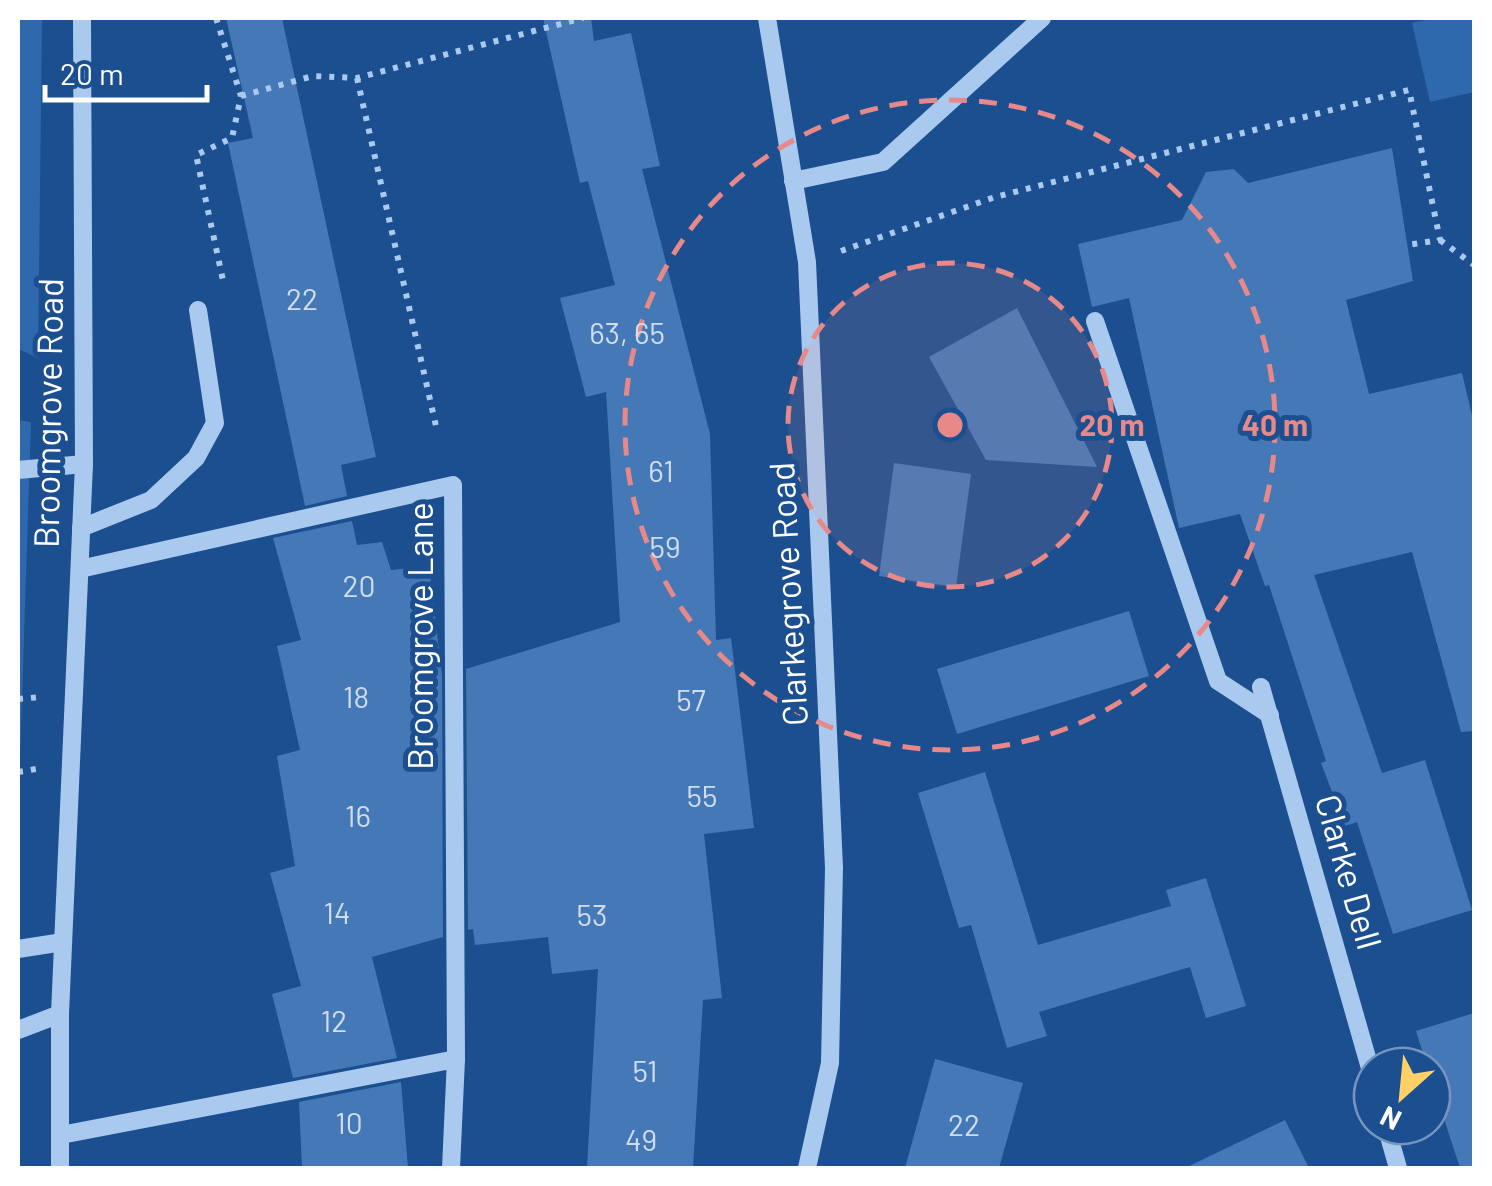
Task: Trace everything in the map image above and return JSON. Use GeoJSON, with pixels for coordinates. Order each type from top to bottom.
{"type":"FeatureCollection","features":[{"type":"Feature","properties":{"kind":"street","name":"Broomgrove Road"},"geometry":{"type":"LineString","coordinates":[[60,1168],[60,1014],[84,464],[82,18]]}},
{"type":"Feature","properties":{"kind":"street","name":"Clarkegrove Road"},"geometry":{"type":"LineString","coordinates":[[767,18],[806,262],[834,868],[830,1063],[808,1168]]}},
{"type":"Feature","properties":{"kind":"street"},"geometry":{"type":"LineString","coordinates":[[793,180],[883,162],[1042,18]]}},
{"type":"Feature","properties":{"kind":"street"},"geometry":{"type":"LineString","coordinates":[[81,528],[152,500],[196,458],[216,424],[198,310]]}},
{"type":"Feature","properties":{"kind":"street"},"geometry":{"type":"LineString","coordinates":[[1095,321],[1218,681],[1270,715]]}},
{"type":"Feature","properties":{"kind":"street"},"geometry":{"type":"LineString","coordinates":[[18,470],[84,464]]}},
{"type":"Feature","properties":{"kind":"street","name":"Broomgrove Lane"},"geometry":{"type":"LineString","coordinates":[[80,569],[453,484],[456,1059],[451,1168]]}},
{"type":"Feature","properties":{"kind":"street","name":"Clarke Dell"},"geometry":{"type":"LineString","coordinates":[[1261,687],[1364,1046]]}},
{"type":"Feature","properties":{"kind":"street"},"geometry":{"type":"LineString","coordinates":[[18,949],[63,942]]}},
{"type":"Feature","properties":{"kind":"street"},"geometry":{"type":"LineString","coordinates":[[18,1030],[60,1014]]}},
{"type":"Feature","properties":{"kind":"street"},"geometry":{"type":"LineString","coordinates":[[61,1135],[456,1059]]}},
{"type":"Feature","properties":{"kind":"path"},"geometry":{"type":"LineString","coordinates":[[216,18],[240,96],[232,138],[196,155],[228,301]]}},
{"type":"Feature","properties":{"kind":"path"},"geometry":{"type":"LineString","coordinates":[[240,96],[312,76],[357,78],[584,18]]}},
{"type":"Feature","properties":{"kind":"path"},"geometry":{"type":"LineString","coordinates":[[357,78],[436,426]]}},
{"type":"Feature","properties":{"kind":"path"},"geometry":{"type":"LineString","coordinates":[[806,262],[995,197],[1409,90],[1440,240],[1474,266]]}},
{"type":"Feature","properties":{"kind":"path"},"geometry":{"type":"LineString","coordinates":[[1408,245],[1440,240]]}},
{"type":"Feature","properties":{"kind":"shaded area"},"geometry":{"type":"Polygon","coordinates":[[[18,18],[42,18],[38,358],[18,349],[18,18]]]}},
{"type":"Feature","properties":{"kind":"shaded area"},"geometry":{"type":"Polygon","coordinates":[[[1434,18],[1474,18],[1474,92],[1430,102],[1412,23],[1434,18]]]}},
{"type":"Feature","properties":{"kind":"shaded area"},"geometry":{"type":"Polygon","coordinates":[[[18,420],[31,422],[18,821],[18,420]]]}},
{"type":"Feature","properties":{"kind":"building"},"geometry":{"type":"Polygon","coordinates":[[[226,18],[282,18],[376,457],[341,465],[347,496],[305,506],[228,143],[253,138],[226,18]]]}},
{"type":"Feature","properties":{"kind":"building"},"geometry":{"type":"Polygon","coordinates":[[[543,18],[591,18],[594,41],[631,33],[660,166],[642,169],[710,434],[716,640],[731,638],[754,828],[704,834],[722,998],[703,1000],[693,1168],[587,1168],[598,969],[552,974],[548,937],[475,945],[473,929],[468,930],[466,669],[620,622],[606,392],[586,397],[560,298],[615,285],[588,181],[580,183],[543,18]]]}},
{"type":"Feature","properties":{"kind":"building"},"geometry":{"type":"Polygon","coordinates":[[[1392,148],[1413,281],[1346,300],[1369,394],[1462,373],[1474,424],[1474,731],[1461,732],[1412,552],[1314,575],[1382,773],[1425,760],[1472,910],[1393,934],[1357,822],[1345,826],[1321,763],[1326,761],[1269,585],[1265,586],[1240,514],[1179,528],[1129,298],[1092,307],[1078,244],[1182,220],[1206,172],[1234,169],[1248,183],[1392,148]]]}},
{"type":"Feature","properties":{"kind":"building"},"geometry":{"type":"Polygon","coordinates":[[[1017,308],[1097,467],[986,460],[929,357],[1017,308]]]}},
{"type":"Feature","properties":{"kind":"building"},"geometry":{"type":"Polygon","coordinates":[[[894,463],[971,474],[956,587],[879,576],[894,463]]]}},
{"type":"Feature","properties":{"kind":"building"},"geometry":{"type":"Polygon","coordinates":[[[352,521],[357,545],[382,542],[391,570],[429,566],[442,676],[443,937],[372,957],[397,1058],[293,1078],[272,994],[301,986],[270,873],[295,866],[277,756],[300,750],[277,646],[301,640],[273,538],[352,521]]]}},
{"type":"Feature","properties":{"kind":"building"},"geometry":{"type":"Polygon","coordinates":[[[1129,611],[1149,676],[957,734],[937,669],[1129,611]]]}},
{"type":"Feature","properties":{"kind":"building"},"geometry":{"type":"Polygon","coordinates":[[[985,772],[1038,945],[1171,906],[1166,890],[1206,878],[1246,1006],[1206,1018],[1190,967],[1039,1012],[1047,1036],[1007,1048],[971,925],[959,928],[918,793],[985,772]]]}},
{"type":"Feature","properties":{"kind":"building"},"geometry":{"type":"Polygon","coordinates":[[[1474,1013],[1474,1168],[1460,1168],[1452,1143],[1452,1046],[1421,1046],[1416,1031],[1474,1013]]]}},
{"type":"Feature","properties":{"kind":"building"},"geometry":{"type":"Polygon","coordinates":[[[935,1059],[1023,1083],[999,1168],[905,1168],[935,1059]]]}},
{"type":"Feature","properties":{"kind":"building"},"geometry":{"type":"Polygon","coordinates":[[[401,1082],[408,1168],[302,1168],[299,1102],[401,1082]]]}},
{"type":"Feature","properties":{"kind":"building"},"geometry":{"type":"Polygon","coordinates":[[[1285,1120],[1309,1168],[1185,1168],[1285,1120]]]}}]}
